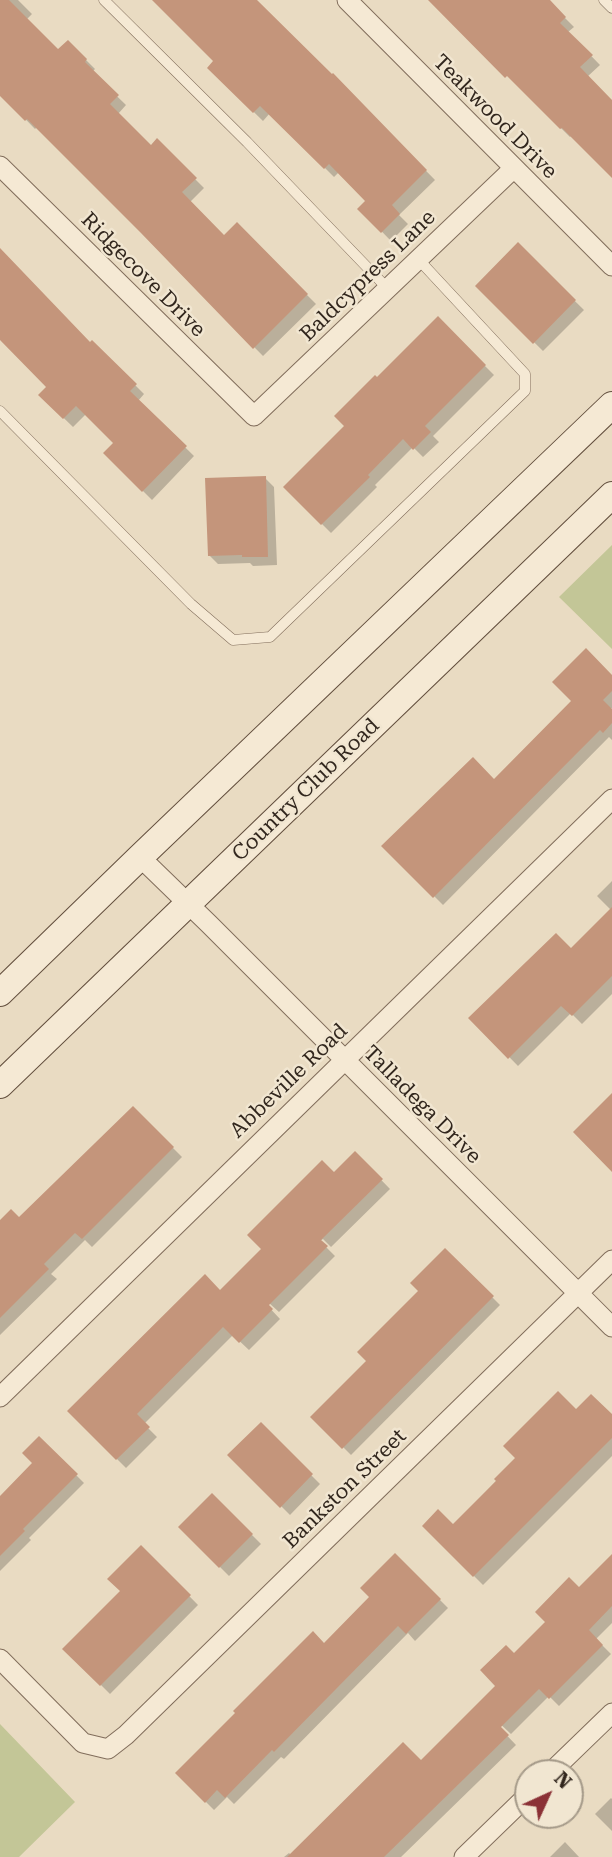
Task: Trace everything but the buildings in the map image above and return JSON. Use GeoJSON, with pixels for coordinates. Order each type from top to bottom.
{"type":"FeatureCollection","features":[{"type":"Feature","properties":{"kind":"main road"},"geometry":{"type":"LineString","coordinates":[[0,993],[612,405]]}},
{"type":"Feature","properties":{"kind":"main road","name":"Country Club Road"},"geometry":{"type":"LineString","coordinates":[[0,1085],[612,495]]}},
{"type":"Feature","properties":{"kind":"street","name":"Teakwood Drive"},"geometry":{"type":"LineString","coordinates":[[347,0],[612,266]]}},
{"type":"Feature","properties":{"kind":"street","name":"Ridgecove Drive"},"geometry":{"type":"LineString","coordinates":[[0,166],[254,416]]}},
{"type":"Feature","properties":{"kind":"street","name":"Baldcypress Lane"},"geometry":{"type":"LineString","coordinates":[[254,416],[513,168]]}},
{"type":"Feature","properties":{"kind":"street","name":"Abbeville Road"},"geometry":{"type":"LineString","coordinates":[[0,1397],[612,799]]}},
{"type":"Feature","properties":{"kind":"street","name":"Talladega Drive"},"geometry":{"type":"LineString","coordinates":[[140,857],[612,1327]]}},
{"type":"Feature","properties":{"kind":"street","name":"Bankston Street"},"geometry":{"type":"LineString","coordinates":[[0,1659],[83,1743],[108,1749],[126,1735],[612,1260]]}},
{"type":"Feature","properties":{"kind":"street"},"geometry":{"type":"LineString","coordinates":[[564,1759],[612,1713]]}},
{"type":"Feature","properties":{"kind":"street"},"geometry":{"type":"LineString","coordinates":[[464,1857],[514,1809]]}},
{"type":"Feature","properties":{"kind":"lane"},"geometry":{"type":"LineString","coordinates":[[104,0],[247,142],[388,289]]}},
{"type":"Feature","properties":{"kind":"lane"},"geometry":{"type":"LineString","coordinates":[[604,0],[612,8]]}},
{"type":"Feature","properties":{"kind":"lane"},"geometry":{"type":"LineString","coordinates":[[0,411],[191,604],[222,631],[233,640],[270,637],[525,391],[525,374],[419,260]]}},
{"type":"Feature","properties":{"kind":"green space"},"geometry":{"type":"Polygon","coordinates":[[[612,545],[612,649],[559,597],[612,545]]]}},
{"type":"Feature","properties":{"kind":"green space"},"geometry":{"type":"Polygon","coordinates":[[[0,1724],[75,1802],[19,1857],[0,1857],[0,1724]]]}}]}
